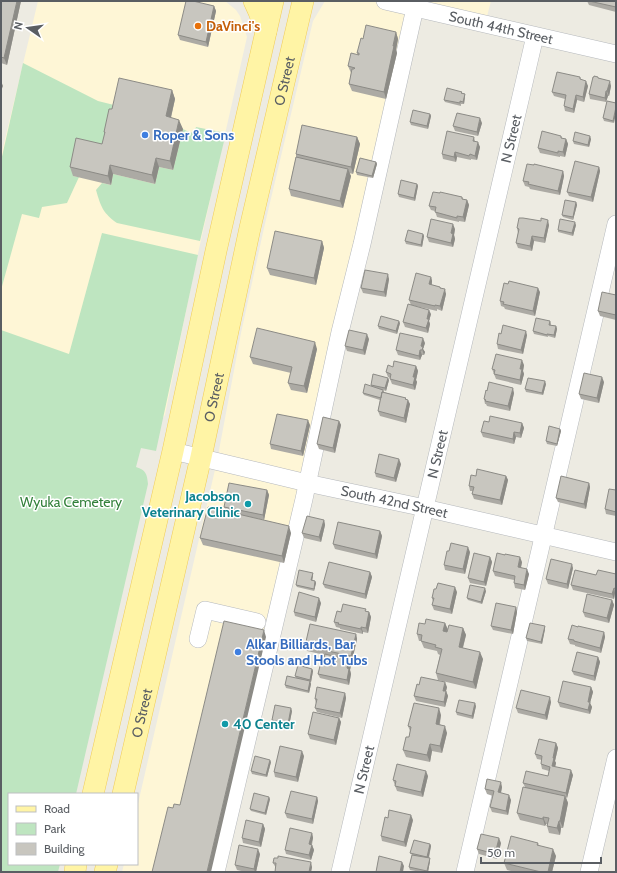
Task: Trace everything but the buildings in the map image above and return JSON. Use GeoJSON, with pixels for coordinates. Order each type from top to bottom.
{"type":"FeatureCollection","features":[{"type":"Feature","properties":{"kind":"main road"},"geometry":{"type":"LineString","coordinates":[[254,1],[258,7],[266,31]]}},
{"type":"Feature","properties":{"kind":"main road","name":"O Street"},"geometry":{"type":"LineString","coordinates":[[93,793],[173,451],[216,251],[273,1]]}},
{"type":"Feature","properties":{"kind":"main road","name":"O Street"},"geometry":{"type":"LineString","coordinates":[[123,793],[202,457],[250,228],[304,1]]}},
{"type":"Feature","properties":{"kind":"street","name":"South 44th Street"},"geometry":{"type":"LineString","coordinates":[[385,1],[616,54]]}},
{"type":"Feature","properties":{"kind":"street"},"geometry":{"type":"LineString","coordinates":[[216,872],[307,483],[340,332],[368,217],[415,8]]}},
{"type":"Feature","properties":{"kind":"street","name":"N Street"},"geometry":{"type":"LineString","coordinates":[[340,872],[536,36]]}},
{"type":"Feature","properties":{"kind":"street"},"geometry":{"type":"LineString","coordinates":[[465,872],[616,224]]}},
{"type":"Feature","properties":{"kind":"street","name":"South 42nd Street"},"geometry":{"type":"LineString","coordinates":[[173,451],[307,483],[425,508],[616,552]]}},
{"type":"Feature","properties":{"kind":"street"},"geometry":{"type":"LineString","coordinates":[[198,639],[205,610],[257,622]]}},
{"type":"Feature","properties":{"kind":"street"},"geometry":{"type":"LineString","coordinates":[[589,872],[616,758]]}},
{"type":"Feature","properties":{"kind":"shaded area"},"geometry":{"type":"Polygon","coordinates":[[[38,1],[225,1],[236,10],[240,16],[247,37],[194,271],[165,415],[161,421],[1,414],[1,156],[38,1]]]}},
{"type":"Feature","properties":{"kind":"shaded area"},"geometry":{"type":"Polygon","coordinates":[[[325,1],[491,1],[485,24],[416,8],[216,872],[122,872],[124,865],[138,865],[138,804],[217,461],[241,333],[264,228],[313,21],[325,1]]]}},
{"type":"Feature","properties":{"kind":"green space"},"geometry":{"type":"Polygon","coordinates":[[[23,63],[98,101],[118,106],[107,141],[73,176],[79,177],[67,203],[42,207],[39,218],[22,214],[1,290],[1,161],[23,63]]]}},
{"type":"Feature","properties":{"kind":"green space"},"geometry":{"type":"Polygon","coordinates":[[[196,127],[226,133],[200,241],[117,223],[106,213],[101,205],[96,190],[102,183],[111,185],[113,174],[155,184],[159,167],[173,170],[183,129],[194,133],[196,127]]]}},
{"type":"Feature","properties":{"kind":"green space","name":"Wyuka Cemetery"},"geometry":{"type":"Polygon","coordinates":[[[102,233],[198,255],[156,451],[141,448],[136,467],[145,473],[148,484],[76,793],[8,793],[8,865],[60,865],[58,872],[1,872],[1,330],[69,354],[102,233]]]}},
{"type":"Feature","properties":{"kind":"place","name":"DaVinci's"},"geometry":{"type":"Point","coordinates":[198,26]}},
{"type":"Feature","properties":{"kind":"place","name":"Roper & Sons"},"geometry":{"type":"Point","coordinates":[145,135]}},
{"type":"Feature","properties":{"kind":"place","name":"Jacobson Veterinary Clinic"},"geometry":{"type":"Point","coordinates":[248,504]}},
{"type":"Feature","properties":{"kind":"place","name":"Alkar Billiards, Bar Stools and Hot Tubs"},"geometry":{"type":"Point","coordinates":[238,652]}},
{"type":"Feature","properties":{"kind":"place","name":"40 Center"},"geometry":{"type":"Point","coordinates":[225,724]}}]}
